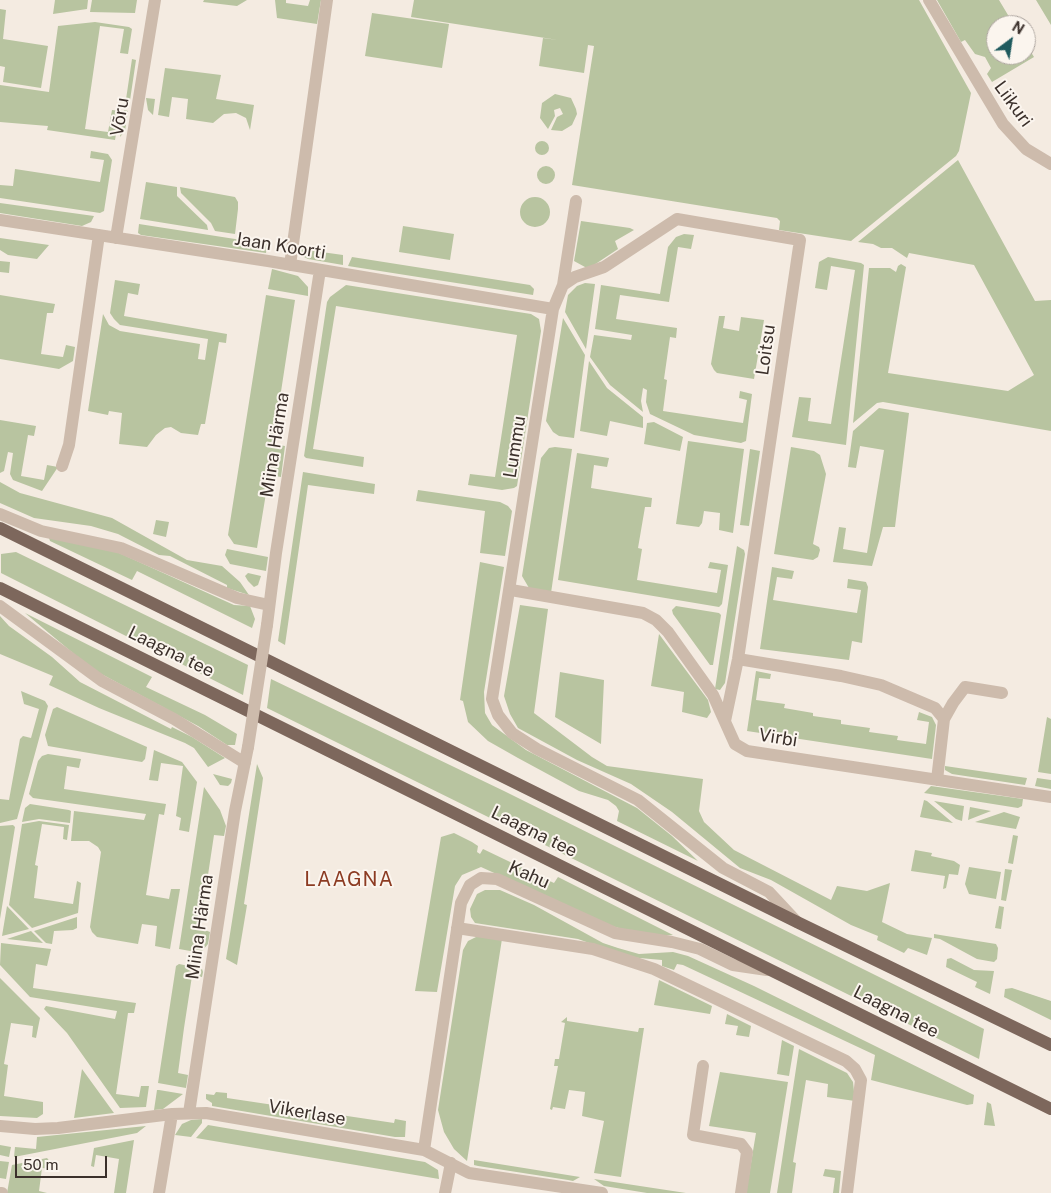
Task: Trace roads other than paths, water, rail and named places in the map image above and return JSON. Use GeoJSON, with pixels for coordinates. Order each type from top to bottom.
{"type":"FeatureCollection","features":[{"type":"Feature","properties":{"kind":"main road","name":"Laagna tee"},"geometry":{"type":"LineString","coordinates":[[0,528],[799,923],[1051,1045]]}},
{"type":"Feature","properties":{"kind":"main road","name":"Laagna tee"},"geometry":{"type":"LineString","coordinates":[[0,588],[1051,1109]]}},
{"type":"Feature","properties":{"kind":"street","name":"Võru"},"geometry":{"type":"LineString","coordinates":[[116,238],[156,0]]}},
{"type":"Feature","properties":{"kind":"street"},"geometry":{"type":"LineString","coordinates":[[290,265],[327,0]]}},
{"type":"Feature","properties":{"kind":"street","name":"Liikuri"},"geometry":{"type":"LineString","coordinates":[[929,0],[1004,124],[1026,149],[1051,164]]}},
{"type":"Feature","properties":{"kind":"street","name":"Lummu"},"geometry":{"type":"LineString","coordinates":[[576,201],[563,286],[553,309],[492,699],[498,715],[512,733],[538,749],[638,800],[723,868],[769,892],[799,923]]}},
{"type":"Feature","properties":{"kind":"street","name":"Loitsu"},"geometry":{"type":"LineString","coordinates":[[563,286],[575,277],[604,267],[677,219],[800,240],[738,660],[725,721]]}},
{"type":"Feature","properties":{"kind":"street","name":"Jaan Koorti"},"geometry":{"type":"LineString","coordinates":[[0,220],[290,265],[553,309]]}},
{"type":"Feature","properties":{"kind":"street"},"geometry":{"type":"LineString","coordinates":[[62,466],[68,446],[98,235]]}},
{"type":"Feature","properties":{"kind":"street","name":"Miina Härma"},"geometry":{"type":"LineString","coordinates":[[189,1113],[235,811],[248,747],[267,625],[320,270]]}},
{"type":"Feature","properties":{"kind":"street"},"geometry":{"type":"LineString","coordinates":[[0,514],[41,530],[120,548],[226,594],[269,605]]}},
{"type":"Feature","properties":{"kind":"street","name":"Virbi"},"geometry":{"type":"LineString","coordinates":[[510,590],[649,615],[668,632],[713,695],[729,735],[735,744],[747,750],[1051,797]]}},
{"type":"Feature","properties":{"kind":"street"},"geometry":{"type":"LineString","coordinates":[[0,606],[102,681],[174,719],[245,762]]}},
{"type":"Feature","properties":{"kind":"street"},"geometry":{"type":"LineString","coordinates":[[738,660],[841,676],[881,685],[936,708],[944,719]]}},
{"type":"Feature","properties":{"kind":"street"},"geometry":{"type":"LineString","coordinates":[[937,780],[944,719],[965,688],[1002,693]]}},
{"type":"Feature","properties":{"kind":"street","name":"Kahu"},"geometry":{"type":"LineString","coordinates":[[424,1150],[461,904],[470,885],[482,878],[497,879],[615,933],[672,942],[700,949],[733,965],[775,971]]}},
{"type":"Feature","properties":{"kind":"street"},"geometry":{"type":"LineString","coordinates":[[457,928],[593,949],[654,969],[846,1060],[855,1069],[861,1080],[847,1193]]}},
{"type":"Feature","properties":{"kind":"street"},"geometry":{"type":"LineString","coordinates":[[704,1066],[693,1135],[741,1144],[747,1152],[740,1193]]}},
{"type":"Feature","properties":{"kind":"street"},"geometry":{"type":"LineString","coordinates":[[159,1193],[172,1114]]}},
{"type":"Feature","properties":{"kind":"street","name":"Vikerlase"},"geometry":{"type":"LineString","coordinates":[[0,1126],[35,1129],[58,1128],[172,1114],[206,1114],[424,1150],[469,1172],[602,1193]]}},
{"type":"Feature","properties":{"kind":"street"},"geometry":{"type":"LineString","coordinates":[[445,1193],[451,1163]]}},
{"type":"Feature","properties":{"kind":"district","name":"LAAGNA"},"geometry":{"type":"Point","coordinates":[349,880]}}]}
